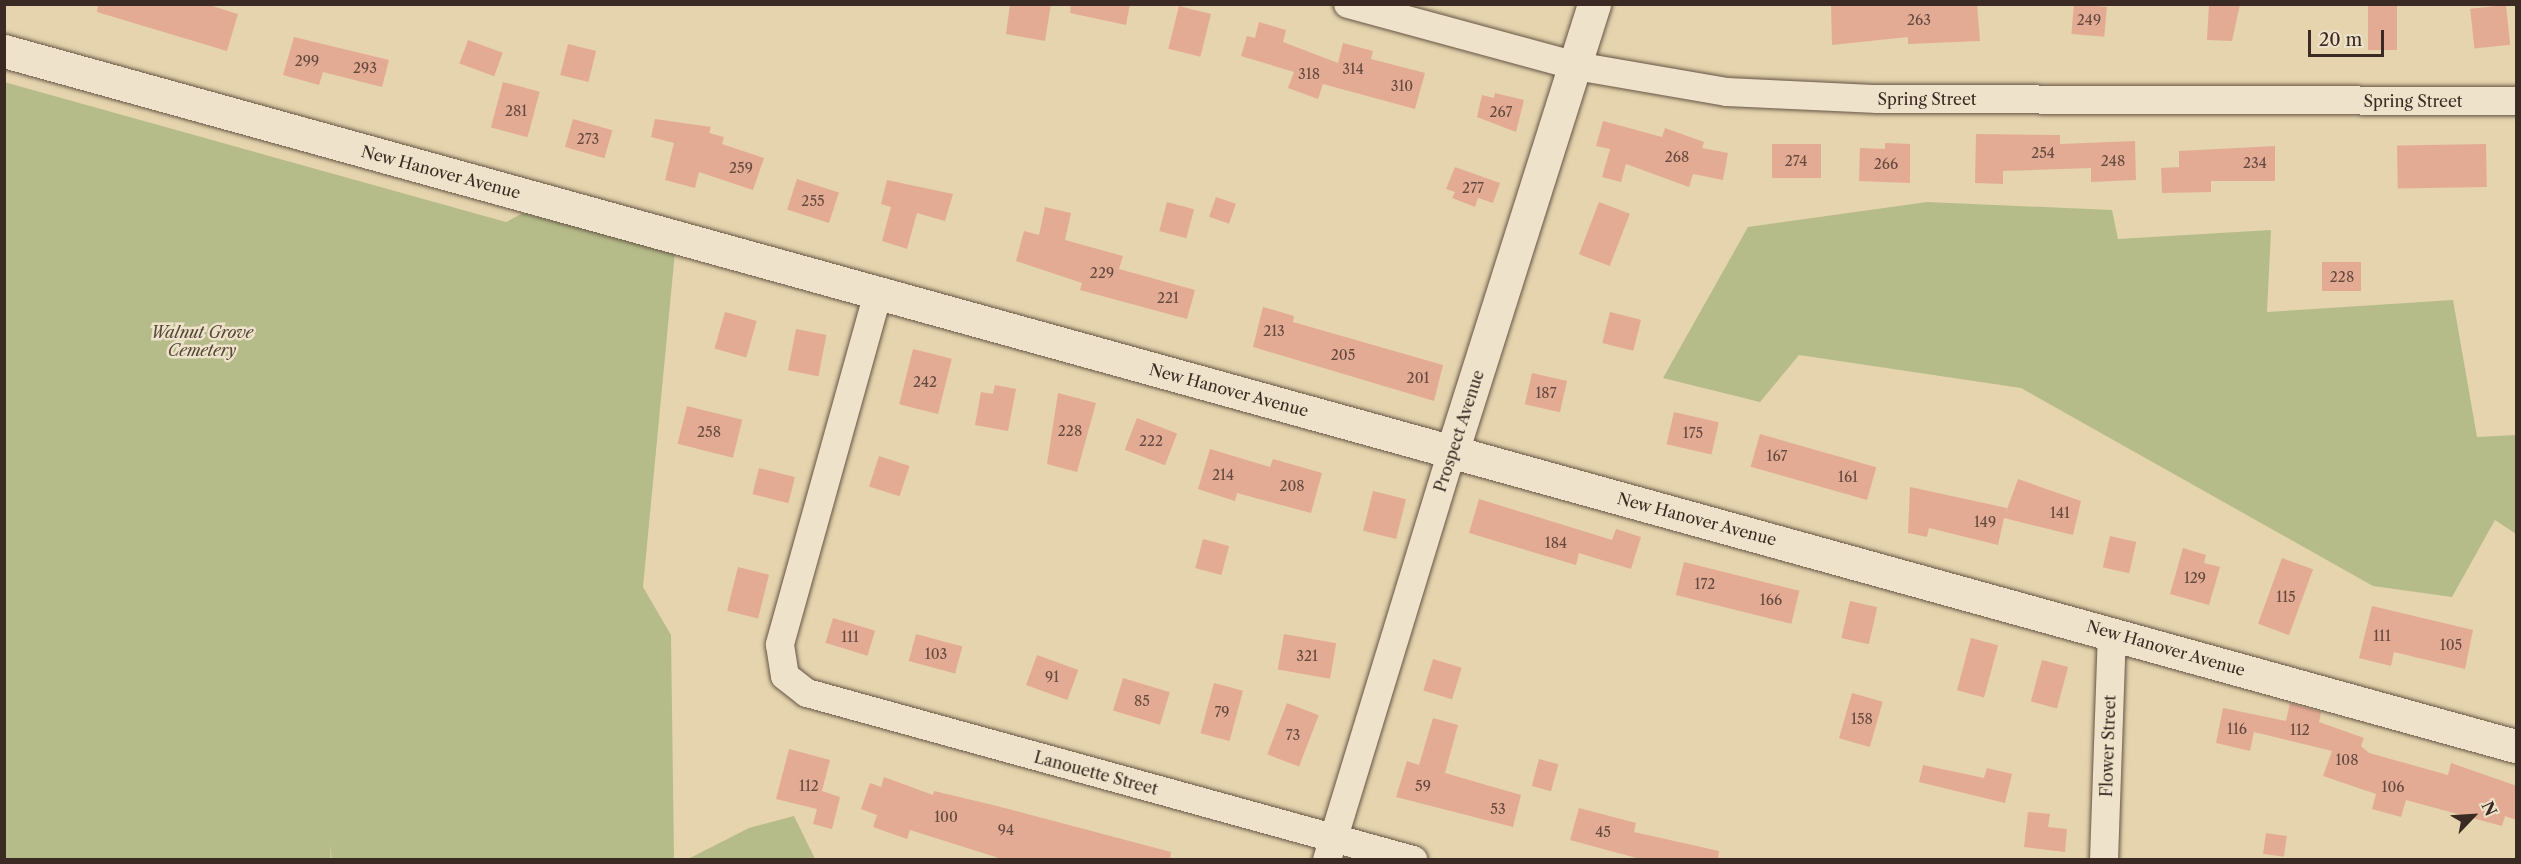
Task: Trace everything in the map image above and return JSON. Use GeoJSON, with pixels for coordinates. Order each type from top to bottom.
{"type":"FeatureCollection","features":[{"type":"Feature","properties":{"kind":"main road","name":"Prospect Avenue"},"geometry":{"type":"LineString","coordinates":[[1452,452],[1594,4]]}},
{"type":"Feature","properties":{"kind":"main road","name":"New Hanover Avenue"},"geometry":{"type":"LineString","coordinates":[[4,51],[2517,746]]}},
{"type":"Feature","properties":{"kind":"street","name":"Spring Street"},"geometry":{"type":"LineString","coordinates":[[1348,4],[1576,66],[1671,84],[1799,98],[2517,101]]}},
{"type":"Feature","properties":{"kind":"street","name":"Lanouette Street"},"geometry":{"type":"LineString","coordinates":[[878,293],[780,645],[785,676],[807,693],[1331,849],[1413,860]]}},
{"type":"Feature","properties":{"kind":"street","name":"Prospect Avenue"},"geometry":{"type":"LineString","coordinates":[[1331,849],[1452,452]]}},
{"type":"Feature","properties":{"kind":"street","name":"Flower Street"},"geometry":{"type":"LineString","coordinates":[[2104,860],[2112,633]]}},
{"type":"Feature","properties":{"kind":"green space","name":"Walnut Grove Cemetery"},"geometry":{"type":"Polygon","coordinates":[[[4,82],[506,222],[523,213],[675,252],[643,587],[671,635],[674,859],[332,860],[330,845],[331,860],[5,859],[4,82]]]}},
{"type":"Feature","properties":{"kind":"green space"},"geometry":{"type":"Polygon","coordinates":[[[1927,202],[2112,210],[2118,239],[2271,230],[2267,312],[2453,300],[2477,437],[2516,435],[2516,534],[2495,520],[2452,597],[2373,586],[2021,388],[1799,355],[1760,402],[1663,378],[1748,227],[1927,202]]]}},
{"type":"Feature","properties":{"kind":"green space"},"geometry":{"type":"Polygon","coordinates":[[[794,816],[815,859],[688,859],[749,828],[794,816]]]}},
{"type":"Feature","properties":{"kind":"building"},"geometry":{"type":"Polygon","coordinates":[[[98,4],[206,4],[238,14],[227,51],[97,12],[98,4]]]}},
{"type":"Feature","properties":{"kind":"building"},"geometry":{"type":"Polygon","coordinates":[[[1010,4],[1051,4],[1045,41],[1006,34],[1010,4]]]}},
{"type":"Feature","properties":{"kind":"building"},"geometry":{"type":"Polygon","coordinates":[[[1071,4],[1130,4],[1126,25],[1070,13],[1071,4]]]}},
{"type":"Feature","properties":{"kind":"building"},"geometry":{"type":"Polygon","coordinates":[[[1977,4],[1980,41],[1908,44],[1908,37],[1832,45],[1831,5],[1977,4]]]}},
{"type":"Feature","properties":{"kind":"building"},"geometry":{"type":"Polygon","coordinates":[[[2074,4],[2107,7],[2104,37],[2071,34],[2074,4]]]}},
{"type":"Feature","properties":{"kind":"building"},"geometry":{"type":"Polygon","coordinates":[[[2209,4],[2240,4],[2232,41],[2207,40],[2209,4]]]}},
{"type":"Feature","properties":{"kind":"building"},"geometry":{"type":"Polygon","coordinates":[[[2368,4],[2397,4],[2397,50],[2368,50],[2368,4]]]}},
{"type":"Feature","properties":{"kind":"building"},"geometry":{"type":"Polygon","coordinates":[[[2506,5],[2510,45],[2474,49],[2470,9],[2506,5]]]}},
{"type":"Feature","properties":{"kind":"building"},"geometry":{"type":"Polygon","coordinates":[[[1179,6],[1211,14],[1200,57],[1168,49],[1179,6]]]}},
{"type":"Feature","properties":{"kind":"building"},"geometry":{"type":"Polygon","coordinates":[[[1259,22],[1286,30],[1283,42],[1338,63],[1343,43],[1373,51],[1371,59],[1425,73],[1415,109],[1323,84],[1318,99],[1288,88],[1294,72],[1241,56],[1247,36],[1255,38],[1259,22]]]}},
{"type":"Feature","properties":{"kind":"building"},"geometry":{"type":"Polygon","coordinates":[[[294,37],[389,60],[382,87],[323,72],[319,85],[283,75],[294,37]]]}},
{"type":"Feature","properties":{"kind":"building"},"geometry":{"type":"Polygon","coordinates":[[[468,40],[503,53],[494,76],[459,63],[468,40]]]}},
{"type":"Feature","properties":{"kind":"building"},"geometry":{"type":"Polygon","coordinates":[[[568,44],[596,51],[588,82],[560,75],[568,44]]]}},
{"type":"Feature","properties":{"kind":"building"},"geometry":{"type":"Polygon","coordinates":[[[503,82],[540,92],[528,137],[491,127],[503,82]]]}},
{"type":"Feature","properties":{"kind":"building"},"geometry":{"type":"Polygon","coordinates":[[[1495,93],[1524,100],[1516,132],[1477,117],[1482,95],[1494,98],[1495,93]]]}},
{"type":"Feature","properties":{"kind":"building"},"geometry":{"type":"Polygon","coordinates":[[[573,119],[612,130],[604,158],[565,147],[573,119]]]}},
{"type":"Feature","properties":{"kind":"building"},"geometry":{"type":"Polygon","coordinates":[[[655,119],[711,127],[709,133],[724,137],[722,144],[764,158],[753,190],[699,172],[695,188],[665,180],[674,143],[651,137],[655,119]]]}},
{"type":"Feature","properties":{"kind":"building"},"geometry":{"type":"Polygon","coordinates":[[[1603,121],[1662,137],[1665,128],[1704,142],[1702,148],[1728,153],[1723,180],[1693,174],[1689,187],[1626,164],[1621,182],[1602,177],[1610,149],[1596,146],[1603,121]]]}},
{"type":"Feature","properties":{"kind":"building"},"geometry":{"type":"Polygon","coordinates":[[[1976,134],[2060,135],[2060,144],[2135,141],[2136,180],[2091,182],[2091,168],[2003,171],[2003,184],[1975,183],[1976,134]]]}},
{"type":"Feature","properties":{"kind":"building"},"geometry":{"type":"Polygon","coordinates":[[[1885,143],[1910,144],[1910,183],[1859,181],[1860,148],[1885,149],[1885,143]]]}},
{"type":"Feature","properties":{"kind":"building"},"geometry":{"type":"Polygon","coordinates":[[[1772,144],[1821,144],[1821,178],[1772,178],[1772,144]]]}},
{"type":"Feature","properties":{"kind":"building"},"geometry":{"type":"Polygon","coordinates":[[[2486,144],[2487,187],[2398,189],[2397,146],[2486,144]]]}},
{"type":"Feature","properties":{"kind":"building"},"geometry":{"type":"Polygon","coordinates":[[[2275,146],[2275,181],[2211,181],[2211,192],[2162,193],[2161,168],[2179,167],[2179,151],[2275,146]]]}},
{"type":"Feature","properties":{"kind":"building"},"geometry":{"type":"Polygon","coordinates":[[[1455,167],[1500,183],[1493,203],[1478,198],[1475,207],[1452,198],[1455,192],[1446,189],[1455,167]]]}},
{"type":"Feature","properties":{"kind":"building"},"geometry":{"type":"Polygon","coordinates":[[[797,179],[839,193],[829,223],[787,209],[797,179]]]}},
{"type":"Feature","properties":{"kind":"building"},"geometry":{"type":"Polygon","coordinates":[[[887,180],[953,194],[945,221],[917,213],[907,249],[882,241],[891,207],[881,204],[887,180]]]}},
{"type":"Feature","properties":{"kind":"building"},"geometry":{"type":"Polygon","coordinates":[[[1216,197],[1236,204],[1229,224],[1209,217],[1216,197]]]}},
{"type":"Feature","properties":{"kind":"building"},"geometry":{"type":"Polygon","coordinates":[[[1167,202],[1194,209],[1186,238],[1159,231],[1167,202]]]}},
{"type":"Feature","properties":{"kind":"building"},"geometry":{"type":"Polygon","coordinates":[[[1599,202],[1630,214],[1610,266],[1579,254],[1599,202]]]}},
{"type":"Feature","properties":{"kind":"building"},"geometry":{"type":"Polygon","coordinates":[[[1045,207],[1071,213],[1065,240],[1123,256],[1119,269],[1195,290],[1187,319],[1080,290],[1082,283],[1016,261],[1024,231],[1039,235],[1045,207]]]}},
{"type":"Feature","properties":{"kind":"building"},"geometry":{"type":"Polygon","coordinates":[[[2322,262],[2361,262],[2361,291],[2322,291],[2322,262]]]}},
{"type":"Feature","properties":{"kind":"building"},"geometry":{"type":"Polygon","coordinates":[[[1263,307],[1294,316],[1293,322],[1443,365],[1434,401],[1253,347],[1263,307]]]}},
{"type":"Feature","properties":{"kind":"building"},"geometry":{"type":"Polygon","coordinates":[[[725,312],[757,321],[746,358],[715,349],[725,312]]]}},
{"type":"Feature","properties":{"kind":"building"},"geometry":{"type":"Polygon","coordinates":[[[1610,312],[1641,320],[1633,351],[1602,343],[1610,312]]]}},
{"type":"Feature","properties":{"kind":"building"},"geometry":{"type":"Polygon","coordinates":[[[796,329],[826,335],[818,376],[788,370],[796,329]]]}},
{"type":"Feature","properties":{"kind":"building"},"geometry":{"type":"Polygon","coordinates":[[[913,349],[952,359],[938,414],[899,404],[913,349]]]}},
{"type":"Feature","properties":{"kind":"building"},"geometry":{"type":"Polygon","coordinates":[[[1532,373],[1567,381],[1560,412],[1525,404],[1532,373]]]}},
{"type":"Feature","properties":{"kind":"building"},"geometry":{"type":"Polygon","coordinates":[[[995,385],[1016,389],[1008,431],[975,425],[981,392],[993,394],[995,385]]]}},
{"type":"Feature","properties":{"kind":"building"},"geometry":{"type":"Polygon","coordinates":[[[1058,393],[1096,403],[1077,472],[1047,464],[1058,393]]]}},
{"type":"Feature","properties":{"kind":"building"},"geometry":{"type":"Polygon","coordinates":[[[687,406],[742,420],[733,458],[678,444],[687,406]]]}},
{"type":"Feature","properties":{"kind":"building"},"geometry":{"type":"Polygon","coordinates":[[[1674,412],[1719,422],[1711,455],[1667,444],[1674,412]]]}},
{"type":"Feature","properties":{"kind":"building"},"geometry":{"type":"Polygon","coordinates":[[[1137,418],[1177,433],[1165,465],[1125,450],[1137,418]]]}},
{"type":"Feature","properties":{"kind":"building"},"geometry":{"type":"Polygon","coordinates":[[[1760,434],[1876,467],[1867,500],[1751,467],[1760,434]]]}},
{"type":"Feature","properties":{"kind":"building"},"geometry":{"type":"Polygon","coordinates":[[[1210,449],[1270,467],[1273,459],[1322,473],[1311,513],[1237,493],[1235,501],[1198,489],[1210,449]]]}},
{"type":"Feature","properties":{"kind":"building"},"geometry":{"type":"Polygon","coordinates":[[[879,456],[909,466],[900,496],[869,486],[879,456]]]}},
{"type":"Feature","properties":{"kind":"building"},"geometry":{"type":"Polygon","coordinates":[[[759,468],[795,477],[788,503],[752,494],[759,468]]]}},
{"type":"Feature","properties":{"kind":"building"},"geometry":{"type":"Polygon","coordinates":[[[2018,479],[2081,501],[2073,535],[2004,518],[1998,545],[1929,528],[1927,537],[1908,533],[1910,487],[2007,508],[2005,515],[2018,479]]]}},
{"type":"Feature","properties":{"kind":"building"},"geometry":{"type":"Polygon","coordinates":[[[1373,491],[1406,499],[1396,539],[1363,531],[1373,491]]]}},
{"type":"Feature","properties":{"kind":"building"},"geometry":{"type":"Polygon","coordinates":[[[1479,499],[1612,540],[1616,529],[1641,537],[1631,569],[1579,553],[1576,565],[1469,533],[1479,499]]]}},
{"type":"Feature","properties":{"kind":"building"},"geometry":{"type":"Polygon","coordinates":[[[2110,536],[2136,542],[2129,573],[2103,567],[2110,536]]]}},
{"type":"Feature","properties":{"kind":"building"},"geometry":{"type":"Polygon","coordinates":[[[1203,539],[1229,546],[1221,575],[1195,568],[1203,539]]]}},
{"type":"Feature","properties":{"kind":"building"},"geometry":{"type":"Polygon","coordinates":[[[2183,548],[2206,555],[2204,563],[2220,567],[2209,605],[2170,594],[2183,548]]]}},
{"type":"Feature","properties":{"kind":"building"},"geometry":{"type":"Polygon","coordinates":[[[2282,558],[2313,569],[2289,635],[2258,624],[2282,558]]]}},
{"type":"Feature","properties":{"kind":"building"},"geometry":{"type":"Polygon","coordinates":[[[1684,562],[1799,591],[1791,624],[1676,595],[1684,562]]]}},
{"type":"Feature","properties":{"kind":"building"},"geometry":{"type":"Polygon","coordinates":[[[738,567],[769,575],[758,618],[727,611],[738,567]]]}},
{"type":"Feature","properties":{"kind":"building"},"geometry":{"type":"Polygon","coordinates":[[[1850,601],[1877,607],[1869,644],[1841,638],[1850,601]]]}},
{"type":"Feature","properties":{"kind":"building"},"geometry":{"type":"Polygon","coordinates":[[[2372,606],[2473,630],[2465,669],[2394,652],[2391,666],[2359,658],[2372,606]]]}},
{"type":"Feature","properties":{"kind":"building"},"geometry":{"type":"Polygon","coordinates":[[[833,618],[875,631],[867,656],[825,643],[833,618]]]}},
{"type":"Feature","properties":{"kind":"building"},"geometry":{"type":"Polygon","coordinates":[[[916,634],[962,646],[955,673],[909,661],[916,634]]]}},
{"type":"Feature","properties":{"kind":"building"},"geometry":{"type":"Polygon","coordinates":[[[1284,634],[1336,643],[1330,679],[1278,669],[1284,634]]]}},
{"type":"Feature","properties":{"kind":"building"},"geometry":{"type":"Polygon","coordinates":[[[1971,638],[1998,645],[1984,697],[1957,690],[1971,638]]]}},
{"type":"Feature","properties":{"kind":"building"},"geometry":{"type":"Polygon","coordinates":[[[1037,655],[1078,670],[1067,700],[1026,685],[1037,655]]]}},
{"type":"Feature","properties":{"kind":"building"},"geometry":{"type":"Polygon","coordinates":[[[1433,659],[1462,668],[1452,699],[1423,691],[1433,659]]]}},
{"type":"Feature","properties":{"kind":"building"},"geometry":{"type":"Polygon","coordinates":[[[2042,660],[2068,667],[2057,709],[2031,702],[2042,660]]]}},
{"type":"Feature","properties":{"kind":"building"},"geometry":{"type":"Polygon","coordinates":[[[1123,678],[1170,692],[1160,725],[1113,711],[1123,678]]]}},
{"type":"Feature","properties":{"kind":"building"},"geometry":{"type":"Polygon","coordinates":[[[1214,683],[1243,691],[1230,741],[1201,733],[1214,683]]]}},
{"type":"Feature","properties":{"kind":"building"},"geometry":{"type":"Polygon","coordinates":[[[1852,693],[1883,702],[1870,747],[1839,738],[1852,693]]]}},
{"type":"Feature","properties":{"kind":"building"},"geometry":{"type":"Polygon","coordinates":[[[1287,703],[1319,715],[1299,767],[1267,754],[1287,703]]]}},
{"type":"Feature","properties":{"kind":"building"},"geometry":{"type":"Polygon","coordinates":[[[2290,703],[2321,712],[2319,722],[2364,738],[2361,746],[2369,753],[2448,775],[2451,763],[2517,786],[2517,820],[2505,816],[2502,826],[2406,800],[2401,817],[2372,809],[2376,794],[2323,776],[2332,751],[2254,732],[2250,751],[2216,743],[2223,708],[2286,721],[2290,703]]]}},
{"type":"Feature","properties":{"kind":"building"},"geometry":{"type":"Polygon","coordinates":[[[1433,718],[1458,725],[1445,773],[1521,795],[1513,827],[1396,797],[1407,761],[1419,765],[1433,718]]]}},
{"type":"Feature","properties":{"kind":"building"},"geometry":{"type":"Polygon","coordinates":[[[789,749],[830,760],[822,791],[840,797],[832,829],[813,824],[817,809],[776,799],[789,749]]]}},
{"type":"Feature","properties":{"kind":"building"},"geometry":{"type":"Polygon","coordinates":[[[1539,759],[1558,764],[1551,791],[1532,786],[1539,759]]]}},
{"type":"Feature","properties":{"kind":"building"},"geometry":{"type":"Polygon","coordinates":[[[1923,765],[1984,778],[1987,768],[2012,774],[2005,803],[1919,782],[1923,765]]]}},
{"type":"Feature","properties":{"kind":"building"},"geometry":{"type":"Polygon","coordinates":[[[884,777],[933,795],[934,791],[993,805],[1171,852],[1170,860],[1005,860],[910,830],[907,839],[873,827],[877,815],[861,809],[870,783],[881,787],[884,777]]]}},
{"type":"Feature","properties":{"kind":"building"},"geometry":{"type":"Polygon","coordinates":[[[1579,808],[1636,823],[1634,832],[1719,851],[1718,860],[1644,860],[1570,840],[1579,808]]]}},
{"type":"Feature","properties":{"kind":"building"},"geometry":{"type":"Polygon","coordinates":[[[2028,812],[2050,814],[2048,827],[2067,829],[2065,852],[2024,847],[2028,812]]]}},
{"type":"Feature","properties":{"kind":"building"},"geometry":{"type":"Polygon","coordinates":[[[2266,833],[2287,836],[2284,857],[2263,854],[2266,833]]]}}]}
